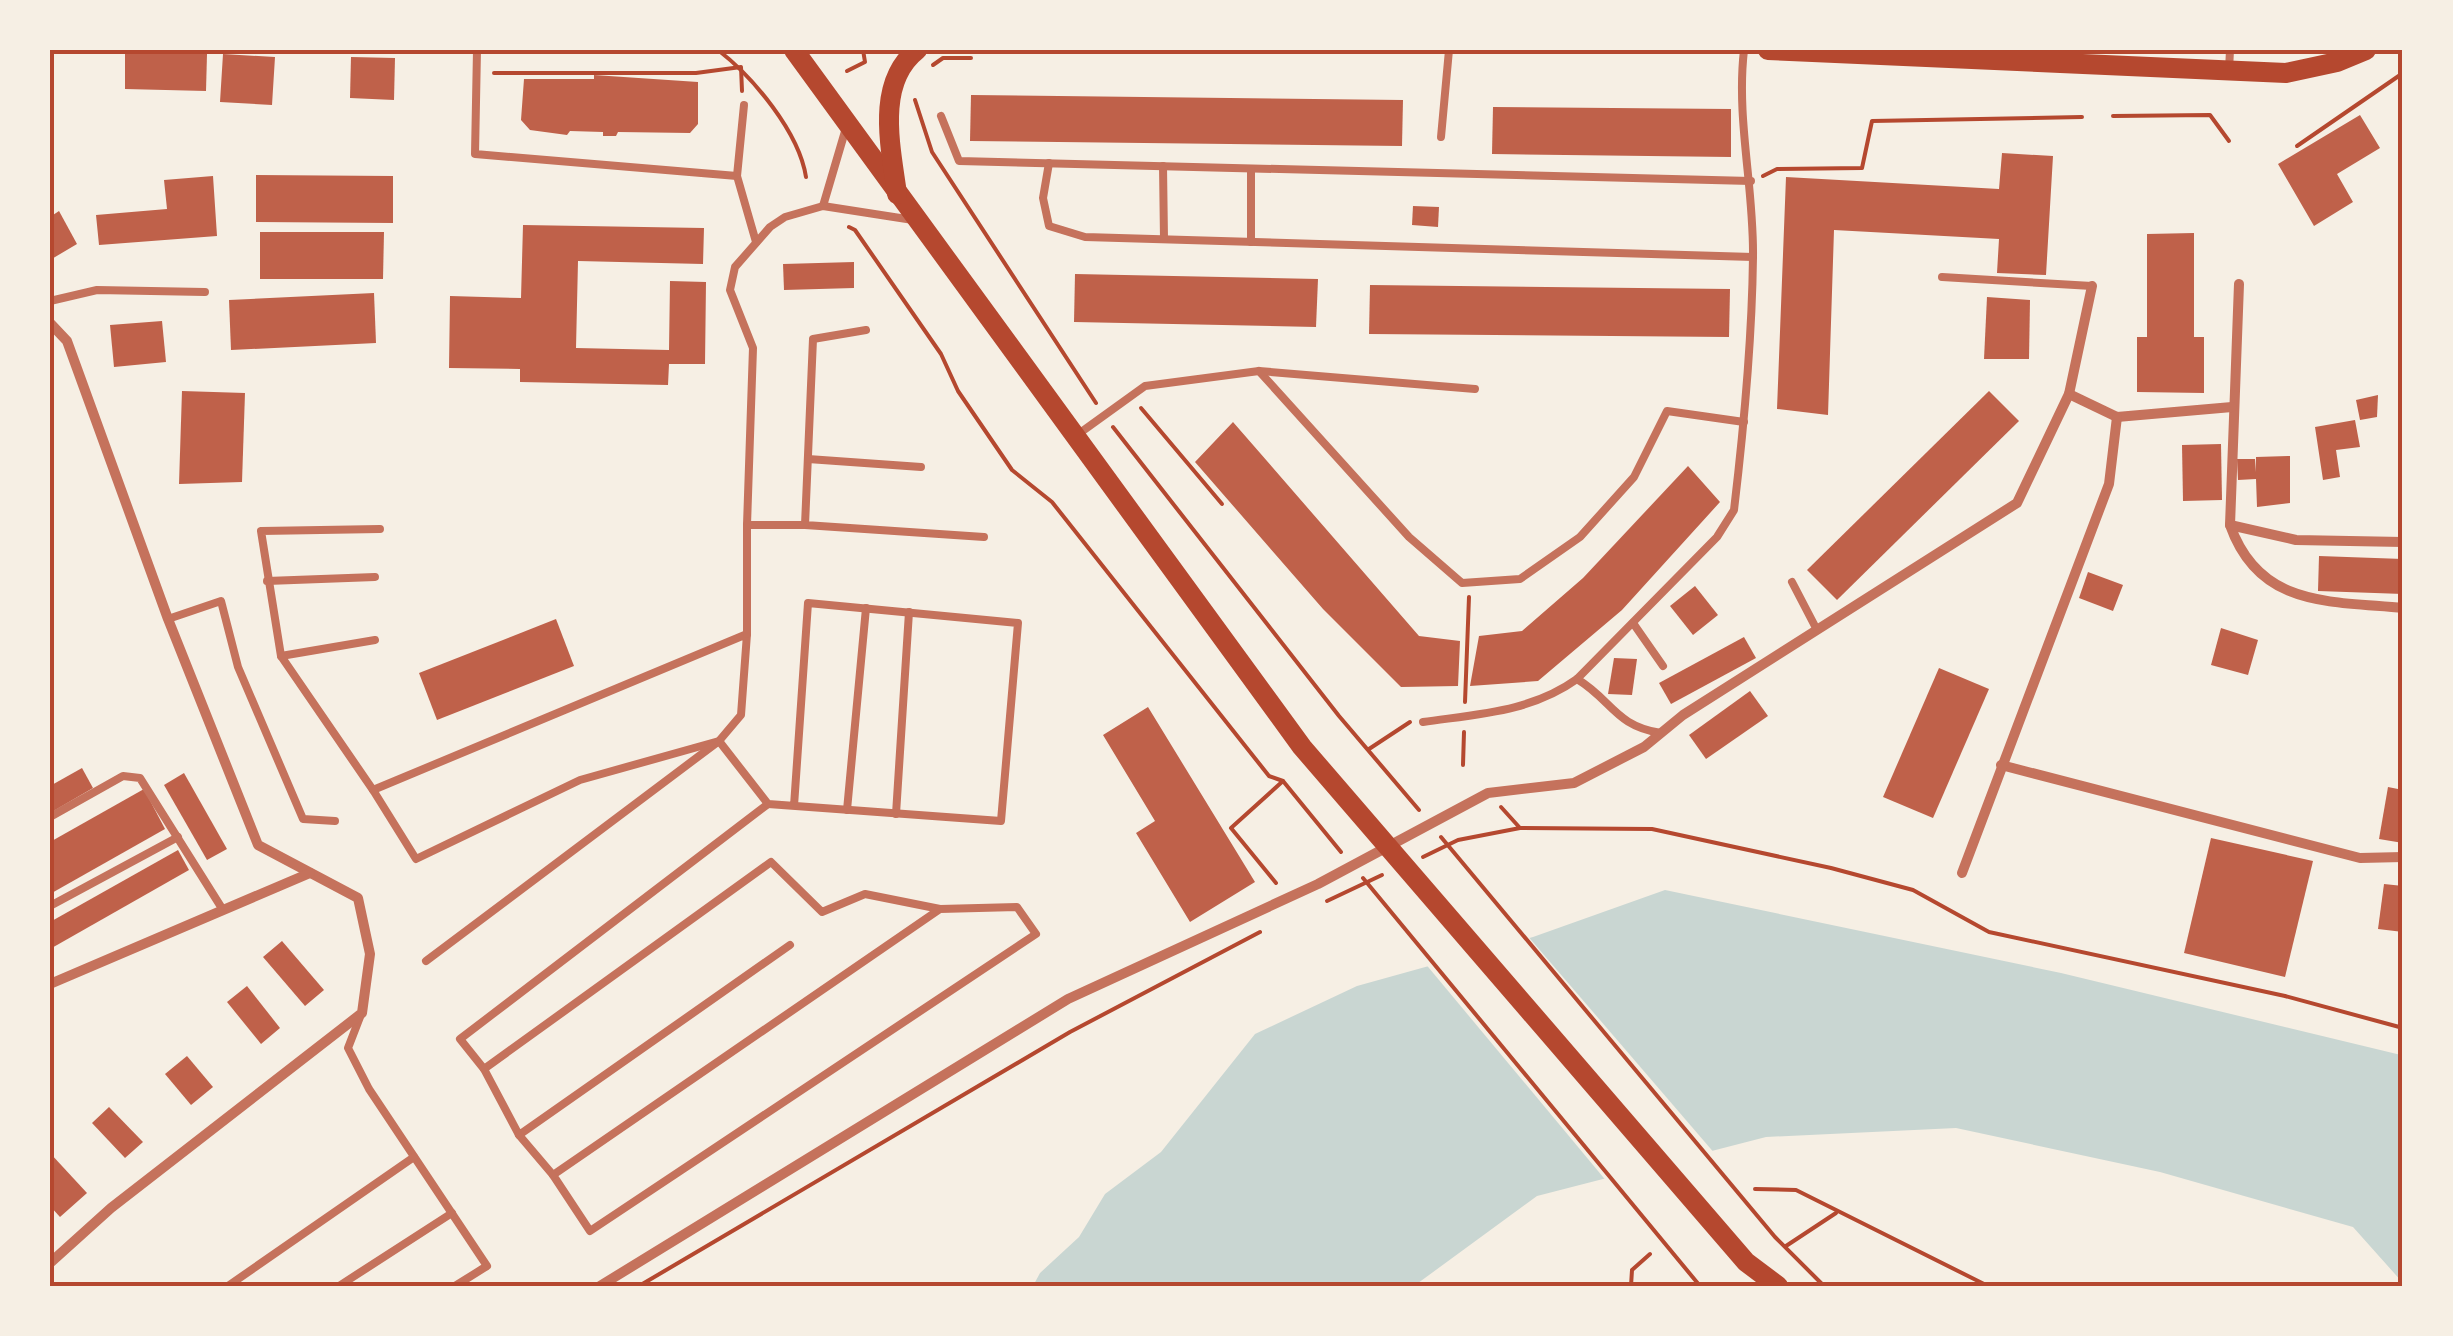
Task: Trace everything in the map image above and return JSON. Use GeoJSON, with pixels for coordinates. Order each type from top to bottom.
{"type":"FeatureCollection","features":[{"type":"Feature","properties":{"kind":"main road"},"geometry":{"type":"LineString","coordinates":[[794,50],[914,220],[1302,747],[1746,1262],[1759,1286]]}},
{"type":"Feature","properties":{"kind":"main road"},"geometry":{"type":"LineString","coordinates":[[897,196],[889,105],[898,73],[917,50]]}},
{"type":"Feature","properties":{"kind":"main road"},"geometry":{"type":"LineString","coordinates":[[1768,50],[2039,55],[2228,73],[2286,73],[2337,62],[2366,50]]}},
{"type":"Feature","properties":{"kind":"main road"},"geometry":{"type":"LineString","coordinates":[[1746,1262],[1778,1286]]}},
{"type":"Feature","properties":{"kind":"street"},"geometry":{"type":"LineString","coordinates":[[2240,284],[2230,524],[2241,555],[2277,587],[2323,601],[2403,608]]}},
{"type":"Feature","properties":{"kind":"street"},"geometry":{"type":"LineString","coordinates":[[600,1286],[1068,999],[1288,898],[1488,792],[1574,783],[1661,733],[2017,503],[2069,394],[2092,286]]}},
{"type":"Feature","properties":{"kind":"street"},"geometry":{"type":"LineString","coordinates":[[50,323],[67,341],[168,619],[258,845],[358,898],[370,954],[362,1012],[111,1208],[50,1262]]}},
{"type":"Feature","properties":{"kind":"street"},"geometry":{"type":"LineString","coordinates":[[2069,394],[2117,417],[2232,407]]}},
{"type":"Feature","properties":{"kind":"street"},"geometry":{"type":"LineString","coordinates":[[1962,873],[2109,484],[2117,417]]}},
{"type":"Feature","properties":{"kind":"street"},"geometry":{"type":"LineString","coordinates":[[2230,524],[2296,540],[2403,542]]}},
{"type":"Feature","properties":{"kind":"street"},"geometry":{"type":"LineString","coordinates":[[2001,764],[2360,858],[2403,857]]}},
{"type":"Feature","properties":{"kind":"street"},"geometry":{"type":"LineString","coordinates":[[50,984],[310,872]]}},
{"type":"Feature","properties":{"kind":"lane"},"geometry":{"type":"LineString","coordinates":[[477,50],[475,154],[737,176]]}},
{"type":"Feature","properties":{"kind":"lane"},"geometry":{"type":"LineString","coordinates":[[1441,136],[1448,50]]}},
{"type":"Feature","properties":{"kind":"lane"},"geometry":{"type":"LineString","coordinates":[[1420,719],[1530,706],[1577,679],[1718,537],[1734,510],[1744,422],[1753,257],[1751,181],[1739,96],[1744,50]]}},
{"type":"Feature","properties":{"kind":"lane"},"geometry":{"type":"LineString","coordinates":[[2228,73],[2230,50]]}},
{"type":"Feature","properties":{"kind":"lane"},"geometry":{"type":"LineString","coordinates":[[744,105],[737,176],[756,242]]}},
{"type":"Feature","properties":{"kind":"lane"},"geometry":{"type":"LineString","coordinates":[[941,116],[959,161],[1751,181]]}},
{"type":"Feature","properties":{"kind":"lane"},"geometry":{"type":"LineString","coordinates":[[823,206],[847,125]]}},
{"type":"Feature","properties":{"kind":"lane"},"geometry":{"type":"LineString","coordinates":[[1050,163],[1043,198],[1049,226],[1085,237],[1753,257]]}},
{"type":"Feature","properties":{"kind":"lane"},"geometry":{"type":"LineString","coordinates":[[1163,166],[1164,239]]}},
{"type":"Feature","properties":{"kind":"lane"},"geometry":{"type":"LineString","coordinates":[[1251,168],[1251,242]]}},
{"type":"Feature","properties":{"kind":"lane"},"geometry":{"type":"LineString","coordinates":[[426,961],[719,741],[741,716],[748,634],[747,525],[754,348],[730,290],[736,267],[756,242],[785,217],[823,206],[914,220]]}},
{"type":"Feature","properties":{"kind":"lane"},"geometry":{"type":"LineString","coordinates":[[1942,278],[2092,286]]}},
{"type":"Feature","properties":{"kind":"lane"},"geometry":{"type":"LineString","coordinates":[[50,301],[97,290],[206,292]]}},
{"type":"Feature","properties":{"kind":"lane"},"geometry":{"type":"LineString","coordinates":[[805,525],[813,339],[866,330]]}},
{"type":"Feature","properties":{"kind":"lane"},"geometry":{"type":"LineString","coordinates":[[1073,437],[1146,386],[1259,372],[1475,389]]}},
{"type":"Feature","properties":{"kind":"lane"},"geometry":{"type":"LineString","coordinates":[[1259,372],[1409,537],[1462,583],[1520,579],[1580,537],[1634,477],[1667,411],[1744,422]]}},
{"type":"Feature","properties":{"kind":"lane"},"geometry":{"type":"LineString","coordinates":[[808,459],[920,468]]}},
{"type":"Feature","properties":{"kind":"lane"},"geometry":{"type":"LineString","coordinates":[[747,525],[984,537]]}},
{"type":"Feature","properties":{"kind":"lane"},"geometry":{"type":"LineString","coordinates":[[380,529],[261,532],[281,656],[416,859],[580,780],[719,741]]}},
{"type":"Feature","properties":{"kind":"lane"},"geometry":{"type":"LineString","coordinates":[[266,581],[375,577]]}},
{"type":"Feature","properties":{"kind":"lane"},"geometry":{"type":"LineString","coordinates":[[1792,582],[1817,630]]}},
{"type":"Feature","properties":{"kind":"lane"},"geometry":{"type":"LineString","coordinates":[[168,619],[222,601],[238,667],[303,818],[335,821]]}},
{"type":"Feature","properties":{"kind":"lane"},"geometry":{"type":"LineString","coordinates":[[484,1069],[772,862],[822,912],[865,894],[940,908],[1016,907],[1036,934],[590,1231],[520,1134],[484,1069],[460,1039],[768,804],[1001,822],[1018,623],[808,603],[794,806]]}},
{"type":"Feature","properties":{"kind":"lane"},"geometry":{"type":"LineString","coordinates":[[847,810],[866,608]]}},
{"type":"Feature","properties":{"kind":"lane"},"geometry":{"type":"LineString","coordinates":[[896,814],[909,612]]}},
{"type":"Feature","properties":{"kind":"lane"},"geometry":{"type":"LineString","coordinates":[[1633,623],[1663,666]]}},
{"type":"Feature","properties":{"kind":"lane"},"geometry":{"type":"LineString","coordinates":[[373,790],[748,634]]}},
{"type":"Feature","properties":{"kind":"lane"},"geometry":{"type":"LineString","coordinates":[[281,656],[375,640]]}},
{"type":"Feature","properties":{"kind":"lane"},"geometry":{"type":"LineString","coordinates":[[1577,679],[1620,720],[1635,729],[1661,733]]}},
{"type":"Feature","properties":{"kind":"lane"},"geometry":{"type":"LineString","coordinates":[[719,741],[768,804]]}},
{"type":"Feature","properties":{"kind":"lane"},"geometry":{"type":"LineString","coordinates":[[50,818],[123,776],[140,778],[223,910]]}},
{"type":"Feature","properties":{"kind":"lane"},"geometry":{"type":"LineString","coordinates":[[50,906],[178,837]]}},
{"type":"Feature","properties":{"kind":"lane"},"geometry":{"type":"LineString","coordinates":[[553,1176],[940,908]]}},
{"type":"Feature","properties":{"kind":"lane"},"geometry":{"type":"LineString","coordinates":[[520,1134],[790,945]]}},
{"type":"Feature","properties":{"kind":"lane"},"geometry":{"type":"LineString","coordinates":[[362,1012],[348,1048],[487,1266],[455,1286]]}},
{"type":"Feature","properties":{"kind":"lane"},"geometry":{"type":"LineString","coordinates":[[228,1286],[244,1282],[414,1157]]}},
{"type":"Feature","properties":{"kind":"lane"},"geometry":{"type":"LineString","coordinates":[[338,1286],[452,1213]]}},
{"type":"Feature","properties":{"kind":"path"},"geometry":{"type":"LineString","coordinates":[[718,50],[740,68],[789,136],[806,178]]}},
{"type":"Feature","properties":{"kind":"path"},"geometry":{"type":"LineString","coordinates":[[863,50],[865,62]]}},
{"type":"Feature","properties":{"kind":"path"},"geometry":{"type":"LineString","coordinates":[[928,69],[943,58],[971,58]]}},
{"type":"Feature","properties":{"kind":"path"},"geometry":{"type":"LineString","coordinates":[[847,71],[865,62],[875,64]]}},
{"type":"Feature","properties":{"kind":"path"},"geometry":{"type":"LineString","coordinates":[[476,73],[696,74],[740,68]]}},
{"type":"Feature","properties":{"kind":"path"},"geometry":{"type":"LineString","coordinates":[[740,68],[744,105]]}},
{"type":"Feature","properties":{"kind":"path"},"geometry":{"type":"LineString","coordinates":[[2298,146],[2403,73]]}},
{"type":"Feature","properties":{"kind":"path"},"geometry":{"type":"LineString","coordinates":[[915,96],[916,113],[932,152],[1104,415],[1338,716],[1420,810]]}},
{"type":"Feature","properties":{"kind":"path"},"geometry":{"type":"LineString","coordinates":[[2113,116],[2210,115],[2229,141]]}},
{"type":"Feature","properties":{"kind":"path"},"geometry":{"type":"LineString","coordinates":[[1751,181],[1778,168],[1862,168],[1872,121],[2082,117]]}},
{"type":"Feature","properties":{"kind":"path"},"geometry":{"type":"LineString","coordinates":[[840,224],[855,230],[940,354],[958,391],[1012,470],[1052,502],[1269,776],[1283,781],[1346,858]]}},
{"type":"Feature","properties":{"kind":"path"},"geometry":{"type":"LineString","coordinates":[[1131,396],[1222,504]]}},
{"type":"Feature","properties":{"kind":"path"},"geometry":{"type":"LineString","coordinates":[[1463,766],[1470,582]]}},
{"type":"Feature","properties":{"kind":"path"},"geometry":{"type":"LineString","coordinates":[[1368,749],[1420,719]]}},
{"type":"Feature","properties":{"kind":"path"},"geometry":{"type":"LineString","coordinates":[[1283,781],[1231,828],[1288,898]]}},
{"type":"Feature","properties":{"kind":"path"},"geometry":{"type":"LineString","coordinates":[[1488,792],[1520,828]]}},
{"type":"Feature","properties":{"kind":"path"},"geometry":{"type":"LineString","coordinates":[[1432,826],[1784,1248],[1824,1286]]}},
{"type":"Feature","properties":{"kind":"path"},"geometry":{"type":"LineString","coordinates":[[1408,864],[1458,840],[1520,828],[1652,829],[1913,890],[1988,932],[2285,996],[2403,1028]]}},
{"type":"Feature","properties":{"kind":"path"},"geometry":{"type":"LineString","coordinates":[[1324,902],[1391,871]]}},
{"type":"Feature","properties":{"kind":"path"},"geometry":{"type":"LineString","coordinates":[[1358,873],[1700,1286]]}},
{"type":"Feature","properties":{"kind":"path"},"geometry":{"type":"LineString","coordinates":[[639,1286],[1070,1032],[1274,925]]}},
{"type":"Feature","properties":{"kind":"path"},"geometry":{"type":"LineString","coordinates":[[1755,1189],[1796,1190],[1836,1213]]}},
{"type":"Feature","properties":{"kind":"path"},"geometry":{"type":"LineString","coordinates":[[1784,1248],[1844,1211],[1988,1286]]}},
{"type":"Feature","properties":{"kind":"path"},"geometry":{"type":"LineString","coordinates":[[1631,1286],[1632,1270],[1650,1254]]}},
{"type":"Feature","properties":{"kind":"shaded area"},"geometry":{"type":"Polygon","coordinates":[[[1665,890],[2061,973],[2401,1055],[2403,1283],[2353,1227],[2160,1172],[1956,1128],[1766,1137],[1537,1196],[1414,1286],[1033,1286],[1040,1273],[1079,1237],[1105,1194],[1161,1152],[1255,1034],[1357,986],[1533,937],[1665,890]]]}},
{"type":"Feature","properties":{"kind":"pier"},"geometry":{"type":"Polygon","coordinates":[[[1526,934],[1716,1155],[1608,1183],[1424,962],[1526,934]]]}},
{"type":"Feature","properties":{"kind":"building"},"geometry":{"type":"Polygon","coordinates":[[[125,53],[207,54],[206,91],[125,89],[125,53]]]}},
{"type":"Feature","properties":{"kind":"building"},"geometry":{"type":"Polygon","coordinates":[[[223,54],[275,57],[272,105],[220,102],[223,54]]]}},
{"type":"Feature","properties":{"kind":"building"},"geometry":{"type":"Polygon","coordinates":[[[351,57],[395,58],[394,100],[350,98],[351,57]]]}},
{"type":"Feature","properties":{"kind":"building"},"geometry":{"type":"Polygon","coordinates":[[[594,75],[698,82],[698,124],[690,133],[618,132],[616,136],[603,136],[603,132],[570,131],[567,135],[530,130],[521,120],[524,79],[594,79],[594,75]]]}},
{"type":"Feature","properties":{"kind":"building"},"geometry":{"type":"Polygon","coordinates":[[[971,95],[1403,100],[1402,146],[970,141],[971,95]]]}},
{"type":"Feature","properties":{"kind":"building"},"geometry":{"type":"Polygon","coordinates":[[[1493,107],[1731,109],[1731,157],[1492,154],[1493,107]]]}},
{"type":"Feature","properties":{"kind":"building"},"geometry":{"type":"Polygon","coordinates":[[[2360,115],[2380,148],[2337,174],[2353,202],[2314,226],[2278,164],[2360,115]]]}},
{"type":"Feature","properties":{"kind":"building"},"geometry":{"type":"Polygon","coordinates":[[[2002,153],[2053,156],[2046,275],[1997,273],[1999,239],[1834,230],[1828,415],[1777,409],[1786,177],[1999,189],[2002,153]]]}},
{"type":"Feature","properties":{"kind":"building"},"geometry":{"type":"Polygon","coordinates":[[[256,175],[393,176],[393,223],[256,222],[256,175]]]}},
{"type":"Feature","properties":{"kind":"building"},"geometry":{"type":"Polygon","coordinates":[[[213,176],[217,236],[99,245],[96,215],[167,209],[164,180],[213,176]]]}},
{"type":"Feature","properties":{"kind":"building"},"geometry":{"type":"Polygon","coordinates":[[[1413,206],[1439,207],[1438,227],[1412,225],[1413,206]]]}},
{"type":"Feature","properties":{"kind":"building"},"geometry":{"type":"Polygon","coordinates":[[[59,211],[77,244],[50,260],[50,217],[59,211]]]}},
{"type":"Feature","properties":{"kind":"building"},"geometry":{"type":"Polygon","coordinates":[[[523,225],[704,228],[703,264],[578,261],[576,348],[669,350],[670,281],[706,282],[705,364],[669,364],[668,385],[520,382],[520,369],[449,368],[450,296],[521,298],[523,225]]]}},
{"type":"Feature","properties":{"kind":"building"},"geometry":{"type":"Polygon","coordinates":[[[260,232],[384,232],[383,279],[260,279],[260,232]]]}},
{"type":"Feature","properties":{"kind":"building"},"geometry":{"type":"Polygon","coordinates":[[[2194,233],[2194,337],[2204,337],[2204,393],[2137,392],[2137,337],[2147,337],[2147,234],[2194,233]]]}},
{"type":"Feature","properties":{"kind":"building"},"geometry":{"type":"Polygon","coordinates":[[[854,262],[854,288],[784,290],[783,264],[854,262]]]}},
{"type":"Feature","properties":{"kind":"building"},"geometry":{"type":"Polygon","coordinates":[[[1075,274],[1318,279],[1316,327],[1074,322],[1075,274]]]}},
{"type":"Feature","properties":{"kind":"building"},"geometry":{"type":"Polygon","coordinates":[[[1370,285],[1730,289],[1729,337],[1369,334],[1370,285]]]}},
{"type":"Feature","properties":{"kind":"building"},"geometry":{"type":"Polygon","coordinates":[[[374,293],[376,343],[231,350],[229,300],[374,293]]]}},
{"type":"Feature","properties":{"kind":"building"},"geometry":{"type":"Polygon","coordinates":[[[1987,297],[2030,300],[2029,359],[1984,359],[1987,297]]]}},
{"type":"Feature","properties":{"kind":"building"},"geometry":{"type":"Polygon","coordinates":[[[162,321],[166,362],[114,367],[110,325],[162,321]]]}},
{"type":"Feature","properties":{"kind":"building"},"geometry":{"type":"Polygon","coordinates":[[[182,391],[245,393],[242,482],[179,484],[182,391]]]}},
{"type":"Feature","properties":{"kind":"building"},"geometry":{"type":"Polygon","coordinates":[[[1989,391],[2019,421],[1837,600],[1807,570],[1989,391]]]}},
{"type":"Feature","properties":{"kind":"building"},"geometry":{"type":"Polygon","coordinates":[[[2378,395],[2377,417],[2360,420],[2356,400],[2378,395]]]}},
{"type":"Feature","properties":{"kind":"building"},"geometry":{"type":"Polygon","coordinates":[[[2355,420],[2360,447],[2336,450],[2340,477],[2323,480],[2315,427],[2355,420]]]}},
{"type":"Feature","properties":{"kind":"building"},"geometry":{"type":"Polygon","coordinates":[[[1233,422],[1419,636],[1460,641],[1458,686],[1401,687],[1323,609],[1195,462],[1233,422]]]}},
{"type":"Feature","properties":{"kind":"building"},"geometry":{"type":"Polygon","coordinates":[[[2221,444],[2222,500],[2183,501],[2182,445],[2221,444]]]}},
{"type":"Feature","properties":{"kind":"building"},"geometry":{"type":"Polygon","coordinates":[[[2290,456],[2290,503],[2257,507],[2256,479],[2238,480],[2237,459],[2255,459],[2256,472],[2256,457],[2290,456]]]}},
{"type":"Feature","properties":{"kind":"building"},"geometry":{"type":"Polygon","coordinates":[[[1688,466],[1720,502],[1622,610],[1538,681],[1470,686],[1479,636],[1522,631],[1583,578],[1688,466]]]}},
{"type":"Feature","properties":{"kind":"building"},"geometry":{"type":"Polygon","coordinates":[[[2319,556],[2403,559],[2403,594],[2318,591],[2319,556]]]}},
{"type":"Feature","properties":{"kind":"building"},"geometry":{"type":"Polygon","coordinates":[[[2088,572],[2123,585],[2113,611],[2079,598],[2088,572]]]}},
{"type":"Feature","properties":{"kind":"building"},"geometry":{"type":"Polygon","coordinates":[[[1695,586],[1718,615],[1693,635],[1670,606],[1695,586]]]}},
{"type":"Feature","properties":{"kind":"building"},"geometry":{"type":"Polygon","coordinates":[[[556,619],[574,666],[437,720],[419,673],[556,619]]]}},
{"type":"Feature","properties":{"kind":"building"},"geometry":{"type":"Polygon","coordinates":[[[2221,628],[2258,640],[2248,675],[2211,665],[2221,628]]]}},
{"type":"Feature","properties":{"kind":"building"},"geometry":{"type":"Polygon","coordinates":[[[1744,637],[1756,658],[1671,704],[1659,683],[1744,637]]]}},
{"type":"Feature","properties":{"kind":"building"},"geometry":{"type":"Polygon","coordinates":[[[1614,658],[1637,659],[1632,695],[1608,694],[1614,658]]]}},
{"type":"Feature","properties":{"kind":"building"},"geometry":{"type":"Polygon","coordinates":[[[1939,668],[1989,689],[1933,818],[1883,797],[1939,668]]]}},
{"type":"Feature","properties":{"kind":"building"},"geometry":{"type":"Polygon","coordinates":[[[1750,691],[1768,716],[1706,759],[1689,735],[1750,691]]]}},
{"type":"Feature","properties":{"kind":"building"},"geometry":{"type":"Polygon","coordinates":[[[1148,707],[1255,882],[1190,922],[1136,833],[1155,821],[1103,735],[1148,707]]]}},
{"type":"Feature","properties":{"kind":"building"},"geometry":{"type":"Polygon","coordinates":[[[82,768],[93,788],[50,813],[50,786],[82,768]]]}},
{"type":"Feature","properties":{"kind":"building"},"geometry":{"type":"Polygon","coordinates":[[[184,773],[227,849],[207,860],[164,785],[184,773]]]}},
{"type":"Feature","properties":{"kind":"building"},"geometry":{"type":"Polygon","coordinates":[[[2388,787],[2403,790],[2403,843],[2379,839],[2388,787]]]}},
{"type":"Feature","properties":{"kind":"building"},"geometry":{"type":"Polygon","coordinates":[[[144,789],[165,829],[50,894],[50,842],[144,789]]]}},
{"type":"Feature","properties":{"kind":"building"},"geometry":{"type":"Polygon","coordinates":[[[2211,838],[2313,861],[2285,977],[2184,953],[2211,838]]]}},
{"type":"Feature","properties":{"kind":"building"},"geometry":{"type":"Polygon","coordinates":[[[178,850],[189,870],[50,949],[50,922],[178,850]]]}},
{"type":"Feature","properties":{"kind":"building"},"geometry":{"type":"Polygon","coordinates":[[[2384,884],[2403,886],[2403,932],[2378,929],[2384,884]]]}},
{"type":"Feature","properties":{"kind":"building"},"geometry":{"type":"Polygon","coordinates":[[[282,941],[324,990],[305,1006],[263,957],[282,941]]]}},
{"type":"Feature","properties":{"kind":"building"},"geometry":{"type":"Polygon","coordinates":[[[247,986],[280,1028],[261,1044],[227,1002],[247,986]]]}},
{"type":"Feature","properties":{"kind":"building"},"geometry":{"type":"Polygon","coordinates":[[[187,1056],[213,1087],[191,1105],[165,1074],[187,1056]]]}},
{"type":"Feature","properties":{"kind":"building"},"geometry":{"type":"Polygon","coordinates":[[[109,1107],[143,1142],[125,1158],[92,1123],[109,1107]]]}},
{"type":"Feature","properties":{"kind":"building"},"geometry":{"type":"Polygon","coordinates":[[[50,1153],[87,1193],[60,1217],[50,1206],[50,1153]]]}}]}
